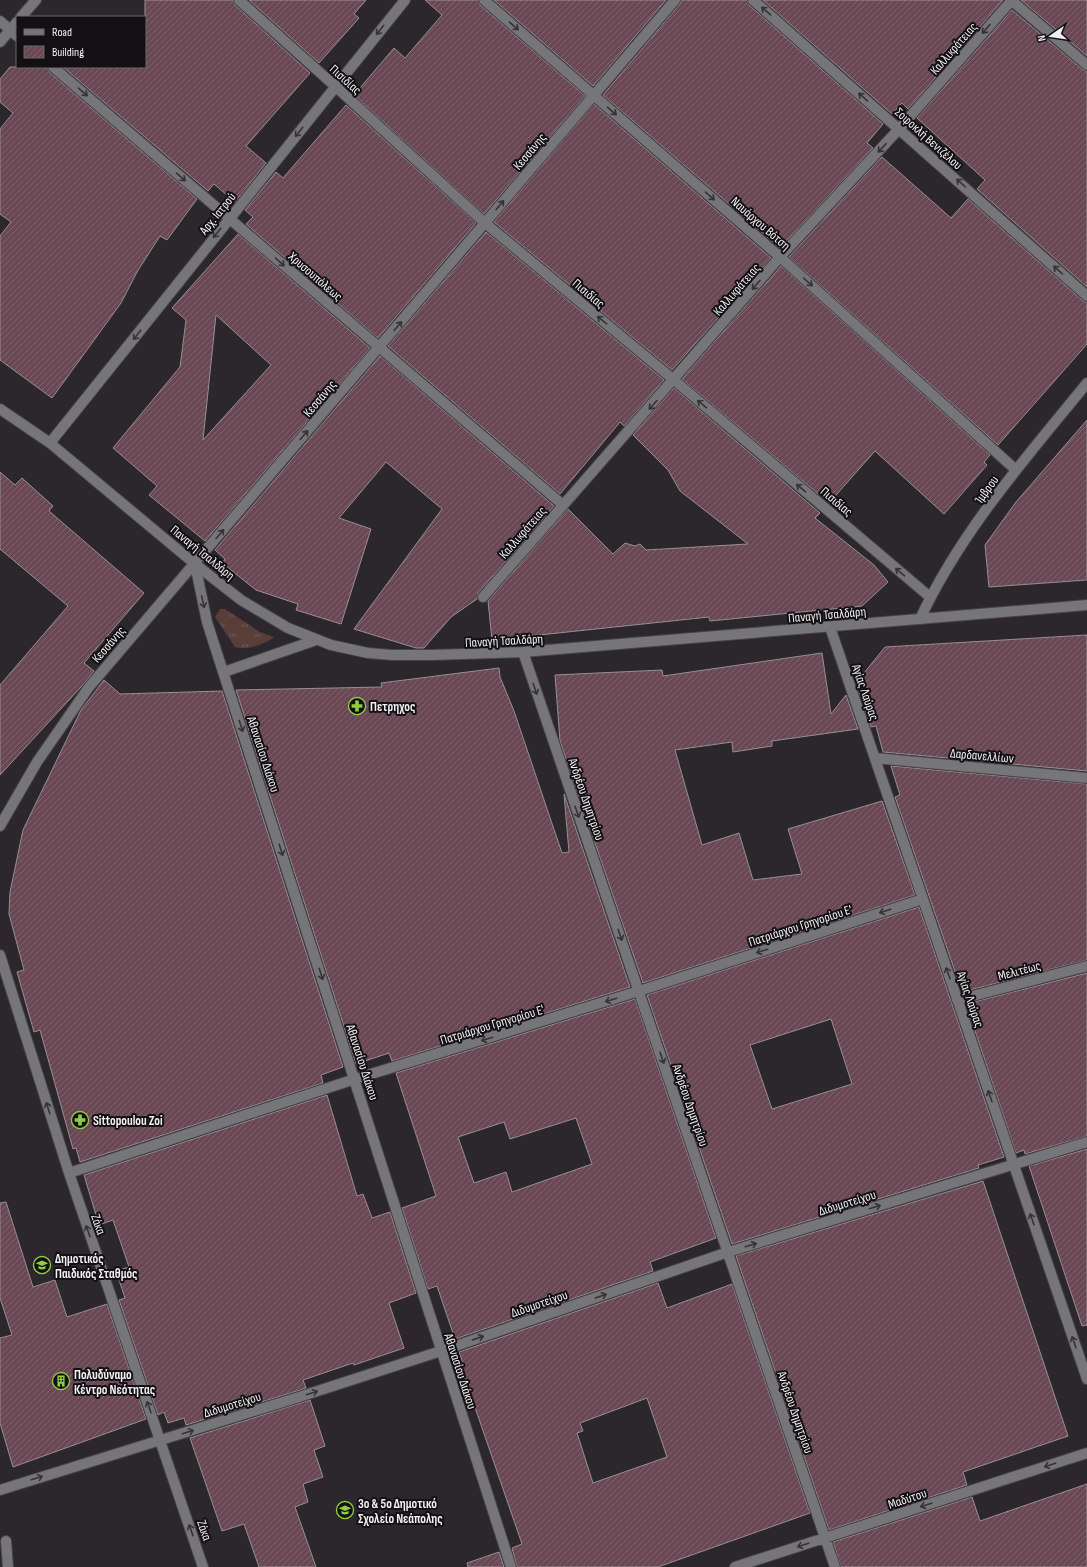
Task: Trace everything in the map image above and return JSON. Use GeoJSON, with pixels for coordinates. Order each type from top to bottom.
{"type":"FeatureCollection","features":[{"type":"Feature","properties":{"kind":"street"},"geometry":{"type":"LineString","coordinates":[[22,16],[36,0]]}},
{"type":"Feature","properties":{"kind":"street","name":"Πισιδίας"},"geometry":{"type":"LineString","coordinates":[[239,0],[484,223],[674,380],[930,597]]}},
{"type":"Feature","properties":{"kind":"street","name":"Αρχ. Ιατρού"},"geometry":{"type":"LineString","coordinates":[[50,443],[405,0]]}},
{"type":"Feature","properties":{"kind":"street","name":"Ναυάρχου Βότση"},"geometry":{"type":"LineString","coordinates":[[484,0],[780,257],[1016,470]]}},
{"type":"Feature","properties":{"kind":"street","name":"Κεσσάνης"},"geometry":{"type":"LineString","coordinates":[[0,826],[37,762],[89,687],[675,0]]}},
{"type":"Feature","properties":{"kind":"street","name":"Σοφοκλή Βενιζέλου"},"geometry":{"type":"LineString","coordinates":[[753,0],[1087,296]]}},
{"type":"Feature","properties":{"kind":"street"},"geometry":{"type":"LineString","coordinates":[[1011,0],[1087,65]]}},
{"type":"Feature","properties":{"kind":"street","name":"Καλλικράτειας"},"geometry":{"type":"LineString","coordinates":[[483,597],[780,257],[899,129],[1011,0]]}},
{"type":"Feature","properties":{"kind":"street"},"geometry":{"type":"LineString","coordinates":[[0,21],[13,33],[0,42]]}},
{"type":"Feature","properties":{"kind":"street","name":"Χρυσουπόλεως"},"geometry":{"type":"LineString","coordinates":[[54,68],[563,505]]}},
{"type":"Feature","properties":{"kind":"street","name":"Ίμβρου"},"geometry":{"type":"LineString","coordinates":[[920,619],[930,597],[955,552],[1016,470],[1087,383]]}},
{"type":"Feature","properties":{"kind":"street","name":"Παναγή Τσαλδάρη"},"geometry":{"type":"LineString","coordinates":[[0,408],[50,443],[195,564],[241,600],[288,628],[316,640],[368,653],[392,655],[467,655],[523,652],[1087,605]]}},
{"type":"Feature","properties":{"kind":"street","name":"Αθανασίου Διάκου"},"geometry":{"type":"LineString","coordinates":[[195,564],[208,622],[511,1567]]}},
{"type":"Feature","properties":{"kind":"street","name":"Αγίας Λαύρας"},"geometry":{"type":"LineString","coordinates":[[830,627],[1087,1379]]}},
{"type":"Feature","properties":{"kind":"street"},"geometry":{"type":"LineString","coordinates":[[224,672],[316,640]]}},
{"type":"Feature","properties":{"kind":"street","name":"Ανδρέου Δημητρίου"},"geometry":{"type":"LineString","coordinates":[[523,652],[835,1567]]}},
{"type":"Feature","properties":{"kind":"street","name":"Δαρδανελλίων"},"geometry":{"type":"LineString","coordinates":[[875,758],[1087,778]]}},
{"type":"Feature","properties":{"kind":"street","name":"Πατριάρχου Γρηγορίου Ε'"},"geometry":{"type":"LineString","coordinates":[[69,1173],[355,1079],[639,991],[922,899]]}},
{"type":"Feature","properties":{"kind":"street","name":"Ζάκα"},"geometry":{"type":"LineString","coordinates":[[0,955],[69,1173],[203,1567]]}},
{"type":"Feature","properties":{"kind":"street","name":"Μελιτέως"},"geometry":{"type":"LineString","coordinates":[[957,1000],[1087,966]]}},
{"type":"Feature","properties":{"kind":"street","name":"Διδυμοτείχου"},"geometry":{"type":"LineString","coordinates":[[0,1490],[441,1351],[728,1252],[1087,1142]]}},
{"type":"Feature","properties":{"kind":"street","name":"Μαδύτου"},"geometry":{"type":"LineString","coordinates":[[735,1567],[1087,1453]]}},
{"type":"Feature","properties":{"kind":"street"},"geometry":{"type":"LineString","coordinates":[[6,1541],[8,1567]]}},
{"type":"Feature","properties":{"kind":"green space"},"geometry":{"type":"Polygon","coordinates":[[[220,609],[225,609],[260,632],[274,637],[255,646],[244,648],[235,647],[215,617],[220,609]]]}},
{"type":"Feature","properties":{"kind":"building"},"geometry":{"type":"Polygon","coordinates":[[[145,0],[233,0],[235,5],[310,73],[246,146],[266,163],[235,202],[214,184],[208,191],[64,68],[146,68],[145,0]]]}},
{"type":"Feature","properties":{"kind":"building"},"geometry":{"type":"Polygon","coordinates":[[[249,0],[366,0],[354,14],[359,18],[319,63],[249,0]]]}},
{"type":"Feature","properties":{"kind":"building"},"geometry":{"type":"Polygon","coordinates":[[[425,0],[478,0],[480,5],[585,96],[484,214],[354,95],[394,48],[405,58],[442,15],[425,0]]]}},
{"type":"Feature","properties":{"kind":"building"},"geometry":{"type":"Polygon","coordinates":[[[494,0],[666,0],[593,86],[494,0]]]}},
{"type":"Feature","properties":{"kind":"building"},"geometry":{"type":"Polygon","coordinates":[[[681,0],[747,0],[749,5],[883,124],[867,143],[873,148],[780,248],[603,95],[680,4],[681,0]]]}},
{"type":"Feature","properties":{"kind":"building"},"geometry":{"type":"Polygon","coordinates":[[[763,0],[1003,0],[908,109],[902,103],[892,114],[763,0]]]}},
{"type":"Feature","properties":{"kind":"building"},"geometry":{"type":"Polygon","coordinates":[[[1021,0],[1087,0],[1087,56],[1021,0]]]}},
{"type":"Feature","properties":{"kind":"building"},"geometry":{"type":"Polygon","coordinates":[[[1012,10],[1083,70],[1087,71],[1087,287],[977,189],[985,180],[917,118],[1012,10]]]}},
{"type":"Feature","properties":{"kind":"building"},"geometry":{"type":"Polygon","coordinates":[[[10,67],[47,68],[49,72],[197,199],[167,240],[160,236],[137,272],[121,303],[52,398],[0,360],[0,236],[11,222],[0,214],[0,129],[13,113],[0,102],[0,79],[10,67]]]}},
{"type":"Feature","properties":{"kind":"building"},"geometry":{"type":"Polygon","coordinates":[[[594,104],[771,258],[672,370],[494,222],[594,104]]]}},
{"type":"Feature","properties":{"kind":"building"},"geometry":{"type":"Polygon","coordinates":[[[346,105],[476,223],[378,338],[246,224],[253,217],[245,210],[276,172],[283,178],[346,105]]]}},
{"type":"Feature","properties":{"kind":"building"},"geometry":{"type":"Polygon","coordinates":[[[882,157],[951,218],[968,199],[1083,301],[1087,302],[1087,344],[998,445],[789,257],[882,157]]]}},
{"type":"Feature","properties":{"kind":"building"},"geometry":{"type":"Polygon","coordinates":[[[486,232],[664,380],[624,426],[620,422],[560,494],[388,346],[486,232]]]}},
{"type":"Feature","properties":{"kind":"building"},"geometry":{"type":"Polygon","coordinates":[[[238,234],[370,348],[205,541],[149,495],[157,486],[113,448],[180,367],[186,320],[172,308],[238,234]],[[216,315],[203,440],[271,365],[216,315]]]}},
{"type":"Feature","properties":{"kind":"building"},"geometry":{"type":"Polygon","coordinates":[[[781,266],[990,455],[984,462],[987,465],[944,514],[875,451],[829,503],[682,379],[781,266]]]}},
{"type":"Feature","properties":{"kind":"building"},"geometry":{"type":"Polygon","coordinates":[[[380,356],[554,506],[478,593],[477,599],[451,617],[424,648],[416,648],[354,629],[442,509],[386,462],[339,518],[371,529],[341,624],[296,610],[298,604],[256,590],[222,563],[225,559],[215,550],[380,356]]]}},
{"type":"Feature","properties":{"kind":"building"},"geometry":{"type":"Polygon","coordinates":[[[674,388],[820,513],[815,518],[874,565],[888,582],[862,606],[710,621],[709,617],[492,640],[488,601],[568,509],[613,554],[625,543],[635,546],[640,544],[646,550],[748,544],[680,491],[668,470],[633,435],[674,388]]]}},
{"type":"Feature","properties":{"kind":"building"},"geometry":{"type":"Polygon","coordinates":[[[1087,420],[1087,580],[989,587],[985,545],[1016,502],[1087,420]]]}},
{"type":"Feature","properties":{"kind":"building"},"geometry":{"type":"Polygon","coordinates":[[[0,472],[15,485],[22,478],[53,506],[49,511],[144,593],[84,663],[94,671],[0,775],[0,685],[68,606],[0,549],[0,472]]]}},
{"type":"Feature","properties":{"kind":"building"},"geometry":{"type":"Polygon","coordinates":[[[1087,635],[1087,771],[883,752],[876,726],[871,727],[856,683],[885,647],[1087,635]]]}},
{"type":"Feature","properties":{"kind":"building"},"geometry":{"type":"Polygon","coordinates":[[[822,653],[831,714],[846,695],[858,729],[772,741],[772,746],[733,752],[732,742],[675,750],[702,845],[739,833],[753,880],[802,874],[788,829],[882,801],[915,895],[643,983],[560,741],[555,675],[662,670],[663,676],[822,653]]]}},
{"type":"Feature","properties":{"kind":"building"},"geometry":{"type":"Polygon","coordinates":[[[499,668],[500,677],[514,711],[562,853],[569,852],[564,794],[630,987],[392,1061],[389,1053],[356,1064],[236,690],[382,687],[381,683],[499,668]]]}},
{"type":"Feature","properties":{"kind":"building"},"geometry":{"type":"Polygon","coordinates":[[[104,680],[120,694],[222,691],[343,1067],[321,1075],[323,1083],[80,1162],[76,1148],[73,1149],[40,1030],[34,1032],[17,972],[24,970],[9,914],[10,892],[23,830],[81,710],[104,680]]]}},
{"type":"Feature","properties":{"kind":"building"},"geometry":{"type":"Polygon","coordinates":[[[891,766],[1087,784],[1087,960],[962,992],[895,797],[900,795],[891,766]]]}},
{"type":"Feature","properties":{"kind":"building"},"geometry":{"type":"Polygon","coordinates":[[[919,907],[1004,1157],[978,1165],[979,1168],[732,1244],[647,995],[919,907]],[[831,1019],[750,1045],[772,1109],[852,1084],[831,1019]]]}},
{"type":"Feature","properties":{"kind":"building"},"geometry":{"type":"Polygon","coordinates":[[[1087,973],[1087,1136],[1025,1154],[1024,1150],[1016,1153],[966,1004],[1087,973]]]}},
{"type":"Feature","properties":{"kind":"building"},"geometry":{"type":"Polygon","coordinates":[[[635,999],[716,1238],[650,1262],[653,1271],[455,1339],[437,1286],[428,1289],[402,1208],[436,1196],[396,1073],[635,999]],[[576,1118],[510,1139],[504,1122],[458,1137],[474,1183],[506,1172],[512,1192],[592,1164],[576,1118]]]}},
{"type":"Feature","properties":{"kind":"building"},"geometry":{"type":"Polygon","coordinates":[[[327,1095],[357,1196],[363,1194],[372,1218],[390,1212],[416,1293],[389,1303],[404,1348],[303,1380],[306,1388],[297,1391],[186,1425],[184,1418],[168,1423],[164,1412],[158,1415],[119,1300],[125,1298],[116,1271],[129,1267],[113,1220],[99,1225],[84,1175],[327,1095]]]}},
{"type":"Feature","properties":{"kind":"building"},"geometry":{"type":"Polygon","coordinates":[[[1087,1149],[1087,1325],[1082,1326],[1029,1166],[1087,1149]]]}},
{"type":"Feature","properties":{"kind":"building"},"geometry":{"type":"Polygon","coordinates":[[[983,1181],[1068,1436],[963,1472],[967,1485],[829,1530],[736,1256],[983,1181]]]}},
{"type":"Feature","properties":{"kind":"building","name":"Πολυδύναμο Κέντρο Νεότητας"},"geometry":{"type":"Polygon","coordinates":[[[6,1202],[33,1287],[55,1280],[67,1317],[107,1304],[146,1419],[13,1467],[0,1423],[0,1338],[12,1335],[0,1298],[0,1203],[6,1202]]]}},
{"type":"Feature","properties":{"kind":"building"},"geometry":{"type":"Polygon","coordinates":[[[658,1283],[667,1308],[732,1284],[810,1513],[658,1567],[517,1567],[512,1548],[522,1544],[459,1361],[462,1360],[459,1352],[658,1283]],[[647,1398],[580,1423],[583,1431],[577,1433],[593,1483],[667,1457],[647,1398]]]}},
{"type":"Feature","properties":{"kind":"building"},"geometry":{"type":"Polygon","coordinates":[[[310,1400],[325,1446],[314,1450],[323,1477],[303,1484],[308,1502],[295,1507],[316,1567],[259,1567],[244,1524],[222,1531],[190,1438],[310,1400]]]}},
{"type":"Feature","properties":{"kind":"building"},"geometry":{"type":"Polygon","coordinates":[[[1087,1484],[1087,1567],[841,1567],[833,1542],[972,1497],[980,1521],[1087,1484]]]}},
{"type":"Feature","properties":{"kind":"building"},"geometry":{"type":"Polygon","coordinates":[[[499,1552],[504,1567],[468,1567],[467,1563],[499,1552]]]}},
{"type":"Feature","properties":{"kind":"place","name":"Πετρηχος"},"geometry":{"type":"Point","coordinates":[357,706]}},
{"type":"Feature","properties":{"kind":"place","name":"Sittopoulou Zoi"},"geometry":{"type":"Point","coordinates":[80,1120]}},
{"type":"Feature","properties":{"kind":"place","name":"Δημοτικός Παιδικός Σταθμός"},"geometry":{"type":"Point","coordinates":[42,1265]}},
{"type":"Feature","properties":{"kind":"place","name":"Πολυδύναμο Κέντρο Νεότητας"},"geometry":{"type":"Point","coordinates":[61,1381]}},
{"type":"Feature","properties":{"kind":"place","name":"3ο & 5ο Δημοτικό Σχολείο Νεάπολης"},"geometry":{"type":"Point","coordinates":[345,1510]}}]}
